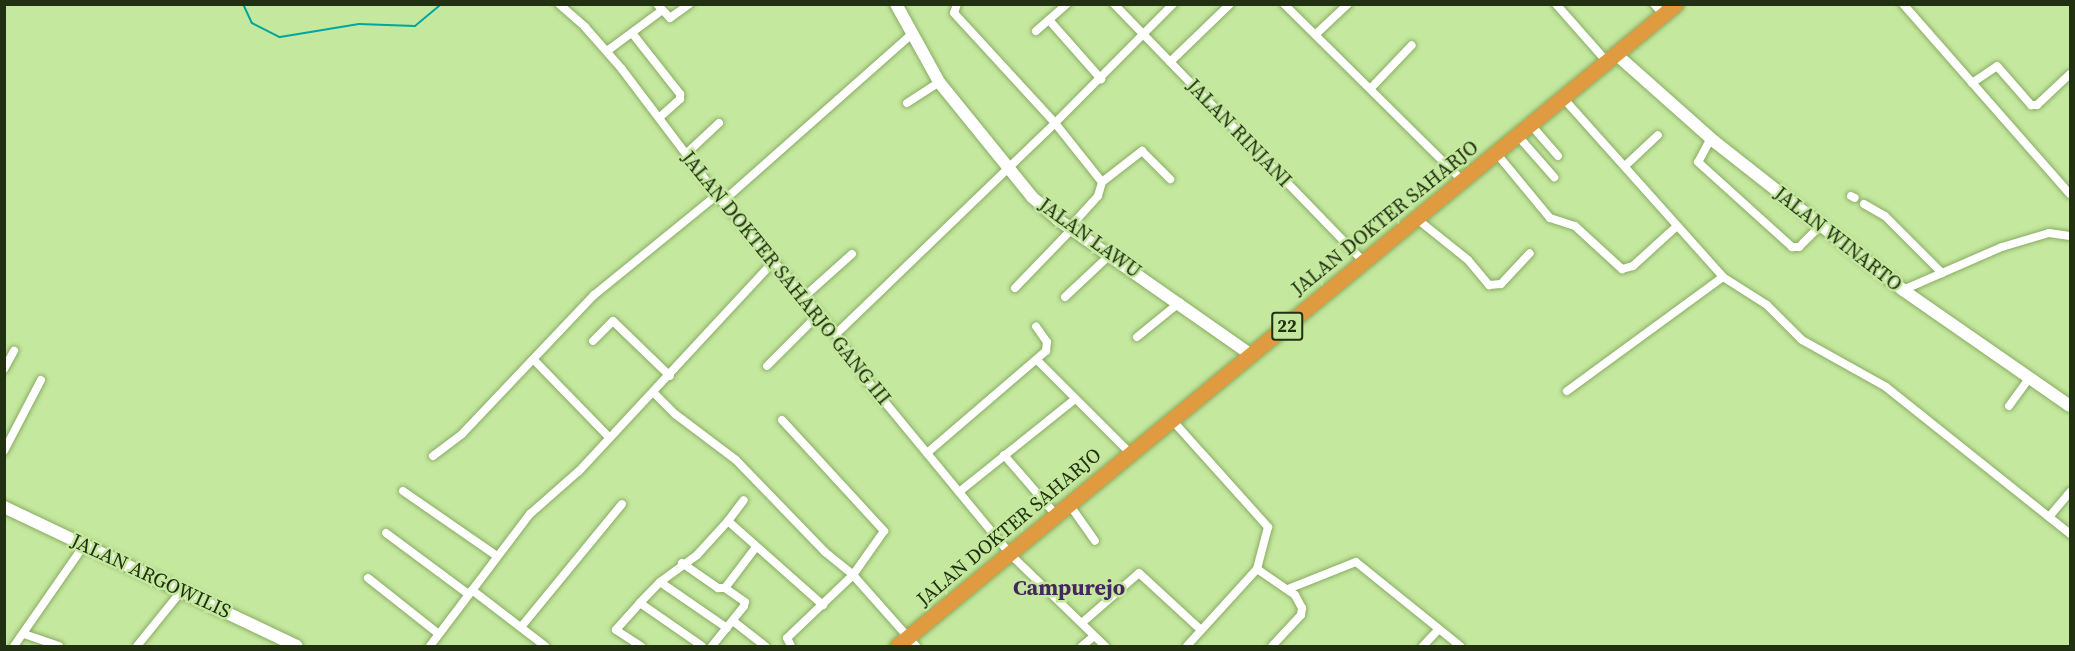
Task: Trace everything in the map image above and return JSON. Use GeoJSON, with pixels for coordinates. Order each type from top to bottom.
{"type":"FeatureCollection","features":[{"type":"Feature","properties":{"kind":"highway","name":"JALAN DOKTER SAHARJO"},"geometry":{"type":"LineString","coordinates":[[907,644],[1069,504],[1613,59],[1665,16],[1676,4]]}},
{"type":"Feature","properties":{"kind":"street","name":"JALAN DOKTER SAHARJO GANG III"},"geometry":{"type":"LineString","coordinates":[[559,4],[607,51],[687,153],[719,199],[805,296],[836,334],[865,378],[1011,555],[1083,622],[1093,637],[1105,646]]}},
{"type":"Feature","properties":{"kind":"street"},"geometry":{"type":"LineString","coordinates":[[607,51],[632,33],[659,8],[674,18],[689,4]]}},
{"type":"Feature","properties":{"kind":"street","name":"JALAN LAWU"},"geometry":{"type":"LineString","coordinates":[[896,4],[939,82],[1032,196],[1070,229],[1111,254],[1180,302],[1251,355]]}},
{"type":"Feature","properties":{"kind":"street"},"geometry":{"type":"LineString","coordinates":[[957,4],[954,13],[1055,123],[1102,182]]}},
{"type":"Feature","properties":{"kind":"street"},"geometry":{"type":"LineString","coordinates":[[1036,31],[1067,4]]}},
{"type":"Feature","properties":{"kind":"street","name":"JALAN RINJANI"},"geometry":{"type":"LineString","coordinates":[[1114,4],[1364,262]]}},
{"type":"Feature","properties":{"kind":"street"},"geometry":{"type":"LineString","coordinates":[[836,334],[1145,37],[1173,4]]}},
{"type":"Feature","properties":{"kind":"street"},"geometry":{"type":"LineString","coordinates":[[1170,62],[1230,4]]}},
{"type":"Feature","properties":{"kind":"street"},"geometry":{"type":"LineString","coordinates":[[1284,4],[1463,181]]}},
{"type":"Feature","properties":{"kind":"street"},"geometry":{"type":"LineString","coordinates":[[1316,34],[1348,4]]}},
{"type":"Feature","properties":{"kind":"street"},"geometry":{"type":"LineString","coordinates":[[1556,4],[1613,59]]}},
{"type":"Feature","properties":{"kind":"street"},"geometry":{"type":"LineString","coordinates":[[1654,4],[1665,16]]}},
{"type":"Feature","properties":{"kind":"street"},"geometry":{"type":"LineString","coordinates":[[1903,4],[2070,194]]}},
{"type":"Feature","properties":{"kind":"street"},"geometry":{"type":"LineString","coordinates":[[1049,20],[1101,79]]}},
{"type":"Feature","properties":{"kind":"street"},"geometry":{"type":"LineString","coordinates":[[632,33],[680,94],[680,99],[659,118]]}},
{"type":"Feature","properties":{"kind":"street"},"geometry":{"type":"LineString","coordinates":[[433,456],[462,434],[594,295],[719,199],[913,33]]}},
{"type":"Feature","properties":{"kind":"street"},"geometry":{"type":"LineString","coordinates":[[1371,88],[1412,45]]}},
{"type":"Feature","properties":{"kind":"street","name":"JALAN WINARTO"},"geometry":{"type":"LineString","coordinates":[[1613,59],[1903,290],[2070,406]]}},
{"type":"Feature","properties":{"kind":"street"},"geometry":{"type":"LineString","coordinates":[[1972,83],[1997,66],[2031,105],[2037,105],[2070,74]]}},
{"type":"Feature","properties":{"kind":"street"},"geometry":{"type":"LineString","coordinates":[[907,103],[939,82]]}},
{"type":"Feature","properties":{"kind":"street"},"geometry":{"type":"LineString","coordinates":[[1564,99],[1723,277],[1767,305],[1802,340],[1886,387],[2070,534]]}},
{"type":"Feature","properties":{"kind":"street"},"geometry":{"type":"LineString","coordinates":[[687,153],[719,123]]}},
{"type":"Feature","properties":{"kind":"street"},"geometry":{"type":"LineString","coordinates":[[1531,125],[1558,156]]}},
{"type":"Feature","properties":{"kind":"street"},"geometry":{"type":"LineString","coordinates":[[1625,166],[1658,135]]}},
{"type":"Feature","properties":{"kind":"street"},"geometry":{"type":"LineString","coordinates":[[1518,136],[1554,177]]}},
{"type":"Feature","properties":{"kind":"street"},"geometry":{"type":"LineString","coordinates":[[1711,138],[1698,162],[1792,247],[1799,247],[1821,225]]}},
{"type":"Feature","properties":{"kind":"street"},"geometry":{"type":"LineString","coordinates":[[1015,288],[1098,196],[1102,182],[1142,151],[1170,179]]}},
{"type":"Feature","properties":{"kind":"street"},"geometry":{"type":"LineString","coordinates":[[1497,154],[1550,218],[1575,226],[1622,269],[1633,266],[1677,226]]}},
{"type":"Feature","properties":{"kind":"street"},"geometry":{"type":"LineString","coordinates":[[1864,204],[1885,216],[1942,273]]}},
{"type":"Feature","properties":{"kind":"street"},"geometry":{"type":"LineString","coordinates":[[1417,219],[1468,260],[1489,285],[1501,284],[1530,253]]}},
{"type":"Feature","properties":{"kind":"street"},"geometry":{"type":"LineString","coordinates":[[1903,290],[2002,247],[2049,232],[2070,236]]}},
{"type":"Feature","properties":{"kind":"street"},"geometry":{"type":"LineString","coordinates":[[805,296],[852,254]]}},
{"type":"Feature","properties":{"kind":"street"},"geometry":{"type":"LineString","coordinates":[[1065,297],[1111,254]]}},
{"type":"Feature","properties":{"kind":"street"},"geometry":{"type":"LineString","coordinates":[[430,646],[514,533],[654,393],[774,261]]}},
{"type":"Feature","properties":{"kind":"street"},"geometry":{"type":"LineString","coordinates":[[1567,391],[1723,277]]}},
{"type":"Feature","properties":{"kind":"street"},"geometry":{"type":"LineString","coordinates":[[1137,338],[1180,302]]}},
{"type":"Feature","properties":{"kind":"street"},"geometry":{"type":"LineString","coordinates":[[767,366],[819,314]]}},
{"type":"Feature","properties":{"kind":"street"},"geometry":{"type":"LineString","coordinates":[[593,341],[613,321],[670,376]]}},
{"type":"Feature","properties":{"kind":"street"},"geometry":{"type":"LineString","coordinates":[[927,453],[1037,360],[1048,346],[1036,326]]}},
{"type":"Feature","properties":{"kind":"street"},"geometry":{"type":"LineString","coordinates":[[4,369],[14,351]]}},
{"type":"Feature","properties":{"kind":"street"},"geometry":{"type":"LineString","coordinates":[[534,360],[609,437]]}},
{"type":"Feature","properties":{"kind":"street"},"geometry":{"type":"LineString","coordinates":[[1037,360],[1131,454]]}},
{"type":"Feature","properties":{"kind":"street"},"geometry":{"type":"LineString","coordinates":[[2009,406],[2030,378]]}},
{"type":"Feature","properties":{"kind":"street"},"geometry":{"type":"LineString","coordinates":[[4,451],[41,380]]}},
{"type":"Feature","properties":{"kind":"street"},"geometry":{"type":"LineString","coordinates":[[654,393],[675,414],[736,460],[825,552],[853,575],[907,644]]}},
{"type":"Feature","properties":{"kind":"street"},"geometry":{"type":"LineString","coordinates":[[959,492],[1074,399]]}},
{"type":"Feature","properties":{"kind":"street"},"geometry":{"type":"LineString","coordinates":[[778,646],[789,643],[853,575],[884,534],[883,528],[782,420]]}},
{"type":"Feature","properties":{"kind":"street"},"geometry":{"type":"LineString","coordinates":[[1172,420],[1268,527],[1257,569],[1187,646]]}},
{"type":"Feature","properties":{"kind":"street"},"geometry":{"type":"LineString","coordinates":[[1004,455],[1056,515]]}},
{"type":"Feature","properties":{"kind":"street"},"geometry":{"type":"LineString","coordinates":[[403,491],[496,556]]}},
{"type":"Feature","properties":{"kind":"street"},"geometry":{"type":"LineString","coordinates":[[2049,517],[2070,492]]}},
{"type":"Feature","properties":{"kind":"street"},"geometry":{"type":"LineString","coordinates":[[641,646],[616,630],[660,582],[682,563],[697,555],[744,500]]}},
{"type":"Feature","properties":{"kind":"street"},"geometry":{"type":"LineString","coordinates":[[521,627],[622,504]]}},
{"type":"Feature","properties":{"kind":"street"},"geometry":{"type":"LineString","coordinates":[[1069,504],[1095,541]]}},
{"type":"Feature","properties":{"kind":"street","name":"JALAN ARGOWILIS"},"geometry":{"type":"LineString","coordinates":[[4,507],[183,589],[297,646]]}},
{"type":"Feature","properties":{"kind":"street"},"geometry":{"type":"LineString","coordinates":[[728,521],[823,605]]}},
{"type":"Feature","properties":{"kind":"street"},"geometry":{"type":"LineString","coordinates":[[386,533],[545,646]]}},
{"type":"Feature","properties":{"kind":"street"},"geometry":{"type":"LineString","coordinates":[[14,646],[85,544]]}},
{"type":"Feature","properties":{"kind":"street"},"geometry":{"type":"LineString","coordinates":[[725,588],[756,547]]}},
{"type":"Feature","properties":{"kind":"street"},"geometry":{"type":"LineString","coordinates":[[1288,589],[1356,562],[1460,646]]}},
{"type":"Feature","properties":{"kind":"street"},"geometry":{"type":"LineString","coordinates":[[682,563],[718,588],[725,588],[745,602],[712,646]]}},
{"type":"Feature","properties":{"kind":"street"},"geometry":{"type":"LineString","coordinates":[[1257,569],[1288,589],[1299,601],[1301,615],[1272,646]]}},
{"type":"Feature","properties":{"kind":"street"},"geometry":{"type":"LineString","coordinates":[[1083,622],[1139,573],[1201,630]]}},
{"type":"Feature","properties":{"kind":"street"},"geometry":{"type":"LineString","coordinates":[[368,578],[439,634]]}},
{"type":"Feature","properties":{"kind":"street"},"geometry":{"type":"LineString","coordinates":[[660,582],[765,646]]}},
{"type":"Feature","properties":{"kind":"street"},"geometry":{"type":"LineString","coordinates":[[137,646],[183,589]]}},
{"type":"Feature","properties":{"kind":"street"},"geometry":{"type":"LineString","coordinates":[[640,603],[702,646]]}},
{"type":"Feature","properties":{"kind":"street"},"geometry":{"type":"LineString","coordinates":[[1423,646],[1439,629]]}},
{"type":"Feature","properties":{"kind":"street"},"geometry":{"type":"LineString","coordinates":[[24,634],[59,646]]}},
{"type":"Feature","properties":{"kind":"street"},"geometry":{"type":"LineString","coordinates":[[1082,646],[1093,637]]}},
{"type":"Feature","properties":{"kind":"waterway"},"geometry":{"type":"LineString","coordinates":[[243,4],[252,23],[280,37],[359,24],[415,26],[441,4]]}},
{"type":"Feature","properties":{"kind":"district","name":"Campurejo"},"geometry":{"type":"Point","coordinates":[1069,588]}}]}
